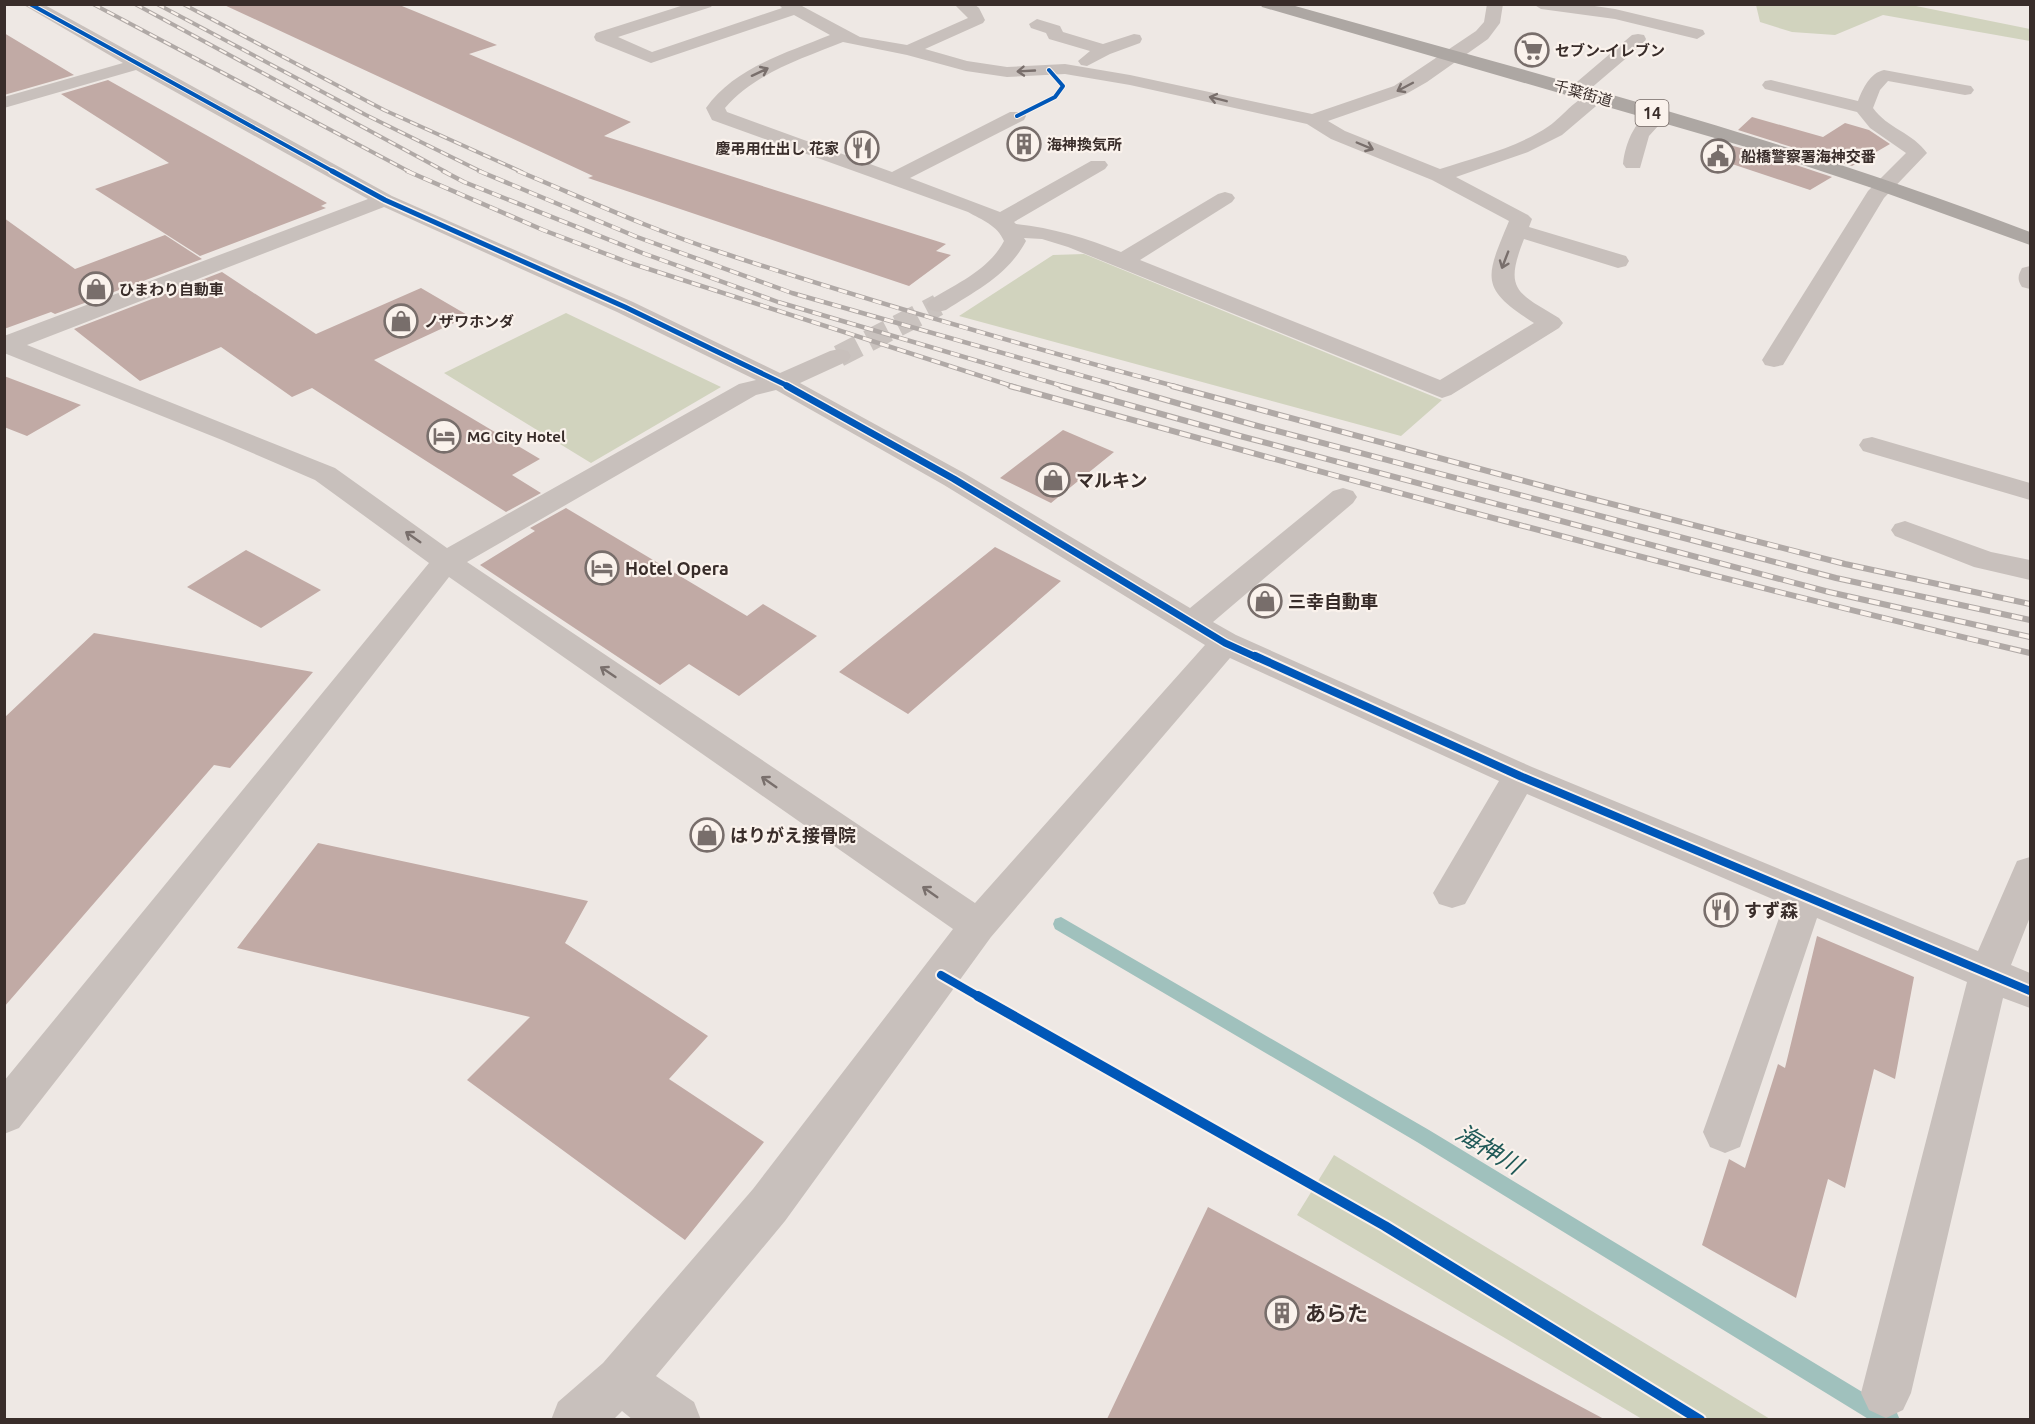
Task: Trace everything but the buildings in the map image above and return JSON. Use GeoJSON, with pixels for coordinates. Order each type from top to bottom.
{"type":"FeatureCollection","features":[{"type":"Feature","properties":{"kind":"highway","name":"千葉街道"},"geometry":{"type":"LineString","coordinates":[[1268,4],[1804,158],[2031,239]]}},
{"type":"Feature","properties":{"kind":"street"},"geometry":{"type":"LineString","coordinates":[[705,4],[602,37],[651,58],[791,7],[843,36],[857,41],[909,50],[966,66],[1007,72],[1072,70],[1130,80],[1314,120],[1338,135],[1439,176],[1521,219],[1502,269],[1501,284],[1506,293],[1520,305],[1551,323],[1442,390],[1076,242],[1006,225],[893,179],[719,116],[715,108],[722,98],[753,75],[843,36]]}},
{"type":"Feature","properties":{"kind":"street"},"geometry":{"type":"LineString","coordinates":[[909,50],[977,20],[974,11],[962,4]]}},
{"type":"Feature","properties":{"kind":"street"},"geometry":{"type":"LineString","coordinates":[[1314,120],[1400,90],[1454,56],[1482,35],[1492,23],[1495,4]]}},
{"type":"Feature","properties":{"kind":"street"},"geometry":{"type":"LineString","coordinates":[[1541,4],[1669,22],[1696,34]]}},
{"type":"Feature","properties":{"kind":"street"},"geometry":{"type":"LineString","coordinates":[[26,6],[385,200],[625,308],[780,382],[954,479],[1225,643],[1520,776],[2031,991]]}},
{"type":"Feature","properties":{"kind":"street"},"geometry":{"type":"LineString","coordinates":[[1037,24],[1054,30],[1055,35],[1104,50]]}},
{"type":"Feature","properties":{"kind":"street"},"geometry":{"type":"LineString","coordinates":[[1072,70],[1104,50],[1134,39]]}},
{"type":"Feature","properties":{"kind":"street"},"geometry":{"type":"LineString","coordinates":[[1439,176],[1521,148],[1555,131],[1638,39]]}},
{"type":"Feature","properties":{"kind":"street"},"geometry":{"type":"LineString","coordinates":[[4,103],[137,64]]}},
{"type":"Feature","properties":{"kind":"street"},"geometry":{"type":"LineString","coordinates":[[1864,108],[1872,88],[1884,75],[1965,90]]}},
{"type":"Feature","properties":{"kind":"street"},"geometry":{"type":"LineString","coordinates":[[1771,85],[1864,108],[1871,121],[1911,146],[1917,153],[1875,195],[1774,360]]}},
{"type":"Feature","properties":{"kind":"street"},"geometry":{"type":"LineString","coordinates":[[1633,165],[1634,146],[1650,122],[1659,115]]}},
{"type":"Feature","properties":{"kind":"street"},"geometry":{"type":"LineString","coordinates":[[893,179],[1017,117]]}},
{"type":"Feature","properties":{"kind":"street"},"geometry":{"type":"LineString","coordinates":[[1006,225],[1098,165]]}},
{"type":"Feature","properties":{"kind":"street"},"geometry":{"type":"LineString","coordinates":[[1123,261],[1225,198]]}},
{"type":"Feature","properties":{"kind":"street"},"geometry":{"type":"LineString","coordinates":[[5,344],[385,200]]}},
{"type":"Feature","properties":{"kind":"street"},"geometry":{"type":"LineString","coordinates":[[938,305],[990,271],[1010,254],[1015,241],[1006,225]]}},
{"type":"Feature","properties":{"kind":"street"},"geometry":{"type":"LineString","coordinates":[[1517,230],[1618,261]]}},
{"type":"Feature","properties":{"kind":"street"},"geometry":{"type":"LineString","coordinates":[[2031,273],[2031,282]]}},
{"type":"Feature","properties":{"kind":"street"},"geometry":{"type":"LineString","coordinates":[[5,344],[325,474],[446,561],[978,926]]}},
{"type":"Feature","properties":{"kind":"street"},"geometry":{"type":"LineString","coordinates":[[4,1114],[446,561],[748,389],[780,382],[839,356]]}},
{"type":"Feature","properties":{"kind":"street"},"geometry":{"type":"LineString","coordinates":[[1872,445],[2031,492]]}},
{"type":"Feature","properties":{"kind":"street"},"geometry":{"type":"LineString","coordinates":[[1192,623],[1343,497]]}},
{"type":"Feature","properties":{"kind":"street"},"geometry":{"type":"LineString","coordinates":[[1905,530],[1984,560],[2031,570]]}},
{"type":"Feature","properties":{"kind":"street"},"geometry":{"type":"LineString","coordinates":[[576,1419],[620,1380],[769,1205],[978,926],[1225,643]]}},
{"type":"Feature","properties":{"kind":"street"},"geometry":{"type":"LineString","coordinates":[[1452,893],[1520,776]]}},
{"type":"Feature","properties":{"kind":"street"},"geometry":{"type":"LineString","coordinates":[[1886,1393],[1989,972],[2031,872]]}},
{"type":"Feature","properties":{"kind":"street"},"geometry":{"type":"LineString","coordinates":[[1725,1132],[1805,896]]}},
{"type":"Feature","properties":{"kind":"street"},"geometry":{"type":"LineString","coordinates":[[620,1380],[676,1419]]}},
{"type":"Feature","properties":{"kind":"green space"},"geometry":{"type":"Polygon","coordinates":[[[1756,5],[1911,5],[2030,29],[2030,41],[1883,15],[1835,35],[1792,32],[1760,22],[1756,5]]]}},
{"type":"Feature","properties":{"kind":"green space"},"geometry":{"type":"Polygon","coordinates":[[[1084,254],[1442,400],[1401,436],[959,316],[1053,255],[1084,254]]]}},
{"type":"Feature","properties":{"kind":"green space"},"geometry":{"type":"Polygon","coordinates":[[[566,313],[721,387],[591,463],[444,373],[566,313]]]}},
{"type":"Feature","properties":{"kind":"green space"},"geometry":{"type":"Polygon","coordinates":[[[1334,1155],[1770,1419],[1642,1419],[1297,1215],[1334,1155]]]}},
{"type":"Feature","properties":{"kind":"waterway","name":"海神川"},"geometry":{"type":"LineString","coordinates":[[1061,924],[1423,1136],[1890,1420]]}},
{"type":"Feature","properties":{"kind":"tunnel"},"geometry":{"type":"LineString","coordinates":[[839,356],[938,305]]}},
{"type":"Feature","properties":{"kind":"railway"},"geometry":{"type":"LineString","coordinates":[[93,4],[410,172]]}},
{"type":"Feature","properties":{"kind":"railway"},"geometry":{"type":"LineString","coordinates":[[135,4],[446,172]]}},
{"type":"Feature","properties":{"kind":"railway"},"geometry":{"type":"LineString","coordinates":[[157,4],[366,115],[482,172]]}},
{"type":"Feature","properties":{"kind":"railway"},"geometry":{"type":"LineString","coordinates":[[183,4],[384,110],[522,172]]}},
{"type":"Feature","properties":{"kind":"railway"},"geometry":{"type":"LineString","coordinates":[[407,171],[543,230],[630,263],[1015,387]]}},
{"type":"Feature","properties":{"kind":"railway"},"geometry":{"type":"LineString","coordinates":[[443,171],[464,182],[645,254],[778,302],[1066,387]]}},
{"type":"Feature","properties":{"kind":"railway"},"geometry":{"type":"LineString","coordinates":[[479,171],[637,237],[792,293],[1122,387]]}},
{"type":"Feature","properties":{"kind":"railway"},"geometry":{"type":"LineString","coordinates":[[518,171],[644,224],[720,252],[948,323],[1178,387]]}},
{"type":"Feature","properties":{"kind":"railway"},"geometry":{"type":"LineString","coordinates":[[1010,386],[1518,525],[1774,591],[2030,653]]}},
{"type":"Feature","properties":{"kind":"railway"},"geometry":{"type":"LineString","coordinates":[[1061,386],[1240,436],[1829,592],[2030,637]]}},
{"type":"Feature","properties":{"kind":"railway"},"geometry":{"type":"LineString","coordinates":[[1117,386],[1254,425],[1836,578],[2030,620]]}},
{"type":"Feature","properties":{"kind":"railway"},"geometry":{"type":"LineString","coordinates":[[1172,386],[1569,493],[1845,564],[2030,604]]}},
{"type":"Feature","properties":{"kind":"cycle path"},"geometry":{"type":"LineString","coordinates":[[30,4],[385,200],[625,307],[780,382],[954,479],[1225,643],[1520,776],[2030,991]]}},
{"type":"Feature","properties":{"kind":"cycle path"},"geometry":{"type":"LineString","coordinates":[[1017,116],[1055,97],[1063,86],[1049,70]]}},
{"type":"Feature","properties":{"kind":"cycle path"},"geometry":{"type":"LineString","coordinates":[[941,975],[1385,1226],[1700,1420]]}},
{"type":"Feature","properties":{"kind":"place","name":"セブン-イレブン"},"geometry":{"type":"Point","coordinates":[1532,50]}},
{"type":"Feature","properties":{"kind":"place","name":"海神換気所"},"geometry":{"type":"Point","coordinates":[1024,144]}},
{"type":"Feature","properties":{"kind":"place","name":"慶弔用仕出し 花家"},"geometry":{"type":"Point","coordinates":[862,148]}},
{"type":"Feature","properties":{"kind":"place","name":"船橋警察署海神交番"},"geometry":{"type":"Point","coordinates":[1718,156]}},
{"type":"Feature","properties":{"kind":"place","name":"ひまわり自動車"},"geometry":{"type":"Point","coordinates":[96,289]}},
{"type":"Feature","properties":{"kind":"place","name":"ノザワホンダ"},"geometry":{"type":"Point","coordinates":[401,321]}},
{"type":"Feature","properties":{"kind":"place","name":"MG City Hotel"},"geometry":{"type":"Point","coordinates":[444,436]}},
{"type":"Feature","properties":{"kind":"place","name":"マルキン"},"geometry":{"type":"Point","coordinates":[1053,480]}},
{"type":"Feature","properties":{"kind":"place","name":"Hotel Opera"},"geometry":{"type":"Point","coordinates":[602,568]}},
{"type":"Feature","properties":{"kind":"place","name":"三幸自動車"},"geometry":{"type":"Point","coordinates":[1265,601]}},
{"type":"Feature","properties":{"kind":"place","name":"はりがえ接骨院"},"geometry":{"type":"Point","coordinates":[707,835]}},
{"type":"Feature","properties":{"kind":"place","name":"すず森"},"geometry":{"type":"Point","coordinates":[1721,910]}},
{"type":"Feature","properties":{"kind":"place","name":"あらた"},"geometry":{"type":"Point","coordinates":[1282,1313]}}]}
